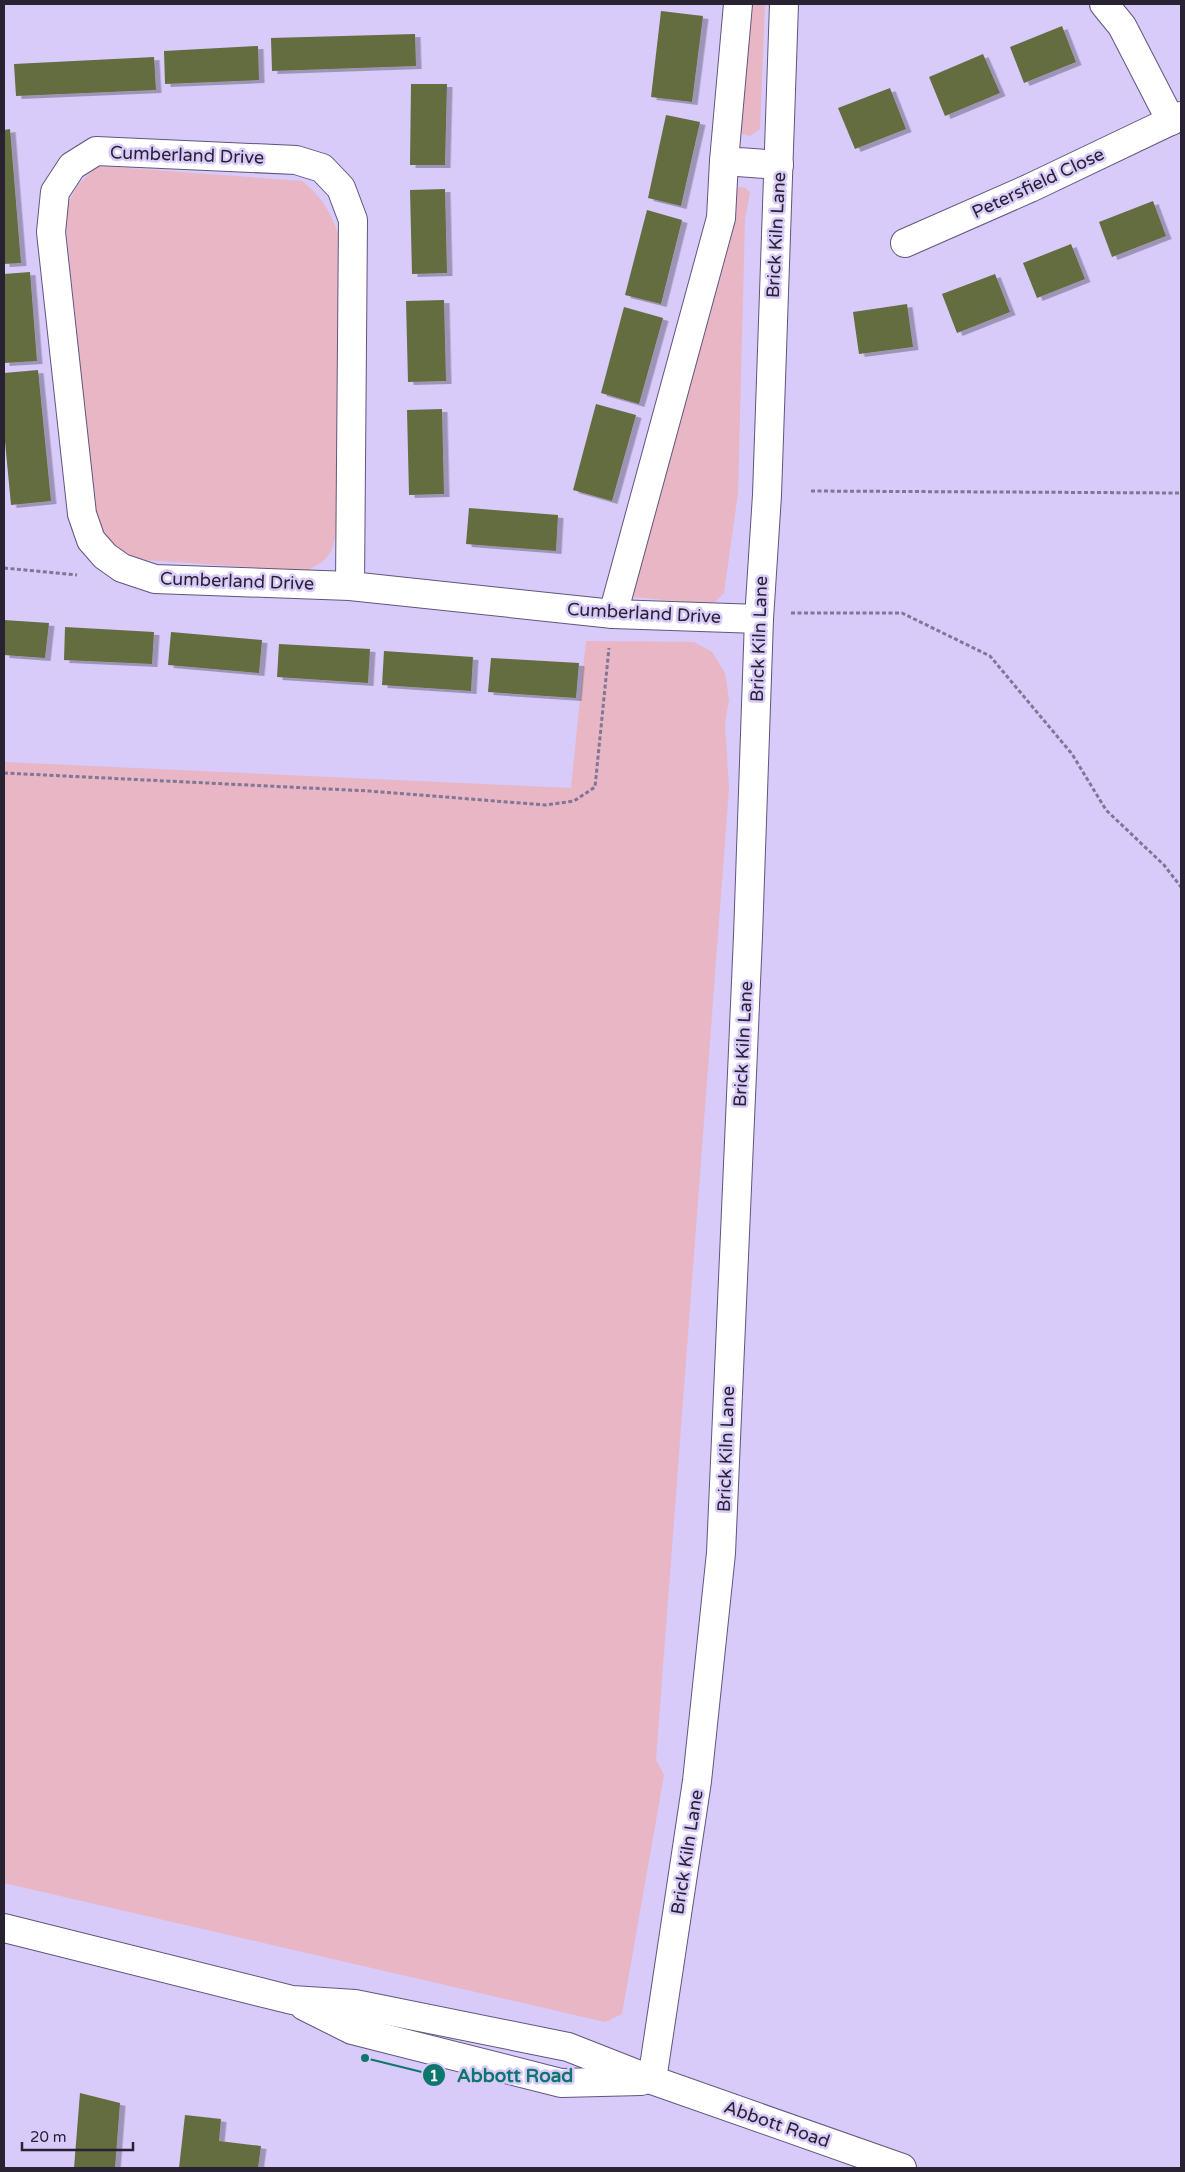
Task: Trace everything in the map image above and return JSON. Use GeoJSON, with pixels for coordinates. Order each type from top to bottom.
{"type":"FeatureCollection","features":[{"type":"Feature","properties":{"kind":"street"},"geometry":{"type":"LineString","coordinates":[[613,614],[721,218],[724,161],[738,4]]}},
{"type":"Feature","properties":{"kind":"street","name":"Brick Kiln Lane"},"geometry":{"type":"LineString","coordinates":[[652,2080],[698,1781],[721,1553],[748,936],[759,619],[767,495],[784,4]]}},
{"type":"Feature","properties":{"kind":"street","name":"Petersfield Close"},"geometry":{"type":"LineString","coordinates":[[905,243],[1030,188],[1176,118],[1122,26],[1104,4]]}},
{"type":"Feature","properties":{"kind":"street","name":"Cumberland Drive"},"geometry":{"type":"LineString","coordinates":[[350,586],[353,220],[341,188],[322,168],[296,160],[96,151],[72,166],[54,192],[51,232],[82,514],[91,540],[105,556],[122,568],[155,579],[350,586],[613,614],[759,619]]}},
{"type":"Feature","properties":{"kind":"street"},"geometry":{"type":"LineString","coordinates":[[724,161],[779,165]]}},
{"type":"Feature","properties":{"kind":"street","name":"Abbott Road"},"geometry":{"type":"LineString","coordinates":[[4,1928],[292,2000],[355,2004],[568,2046],[652,2080],[902,2168]]}},
{"type":"Feature","properties":{"kind":"street","name":"Abbott Road"},"geometry":{"type":"LineString","coordinates":[[292,2000],[352,2030],[561,2083],[652,2080]]}},
{"type":"Feature","properties":{"kind":"path"},"geometry":{"type":"LineString","coordinates":[[811,491],[1181,493]]}},
{"type":"Feature","properties":{"kind":"path"},"geometry":{"type":"LineString","coordinates":[[4,568],[84,576],[105,556]]}},
{"type":"Feature","properties":{"kind":"path"},"geometry":{"type":"LineString","coordinates":[[759,619],[794,613],[902,613],[990,656],[1072,754],[1106,810],[1164,865],[1181,887]]}},
{"type":"Feature","properties":{"kind":"path"},"geometry":{"type":"LineString","coordinates":[[4,773],[360,790],[546,805],[574,801],[595,787],[613,614]]}},
{"type":"Feature","properties":{"kind":"shaded area"},"geometry":{"type":"Polygon","coordinates":[[[744,4],[765,4],[760,129],[750,136],[739,133],[744,4]]]}},
{"type":"Feature","properties":{"kind":"shaded area"},"geometry":{"type":"Polygon","coordinates":[[[100,166],[302,181],[320,198],[328,211],[338,233],[336,533],[330,553],[323,561],[312,568],[305,571],[146,560],[119,550],[103,532],[95,513],[65,215],[77,187],[86,176],[100,166]]]}},
{"type":"Feature","properties":{"kind":"shaded area"},"geometry":{"type":"Polygon","coordinates":[[[740,187],[746,188],[750,193],[745,219],[738,493],[724,593],[713,604],[631,597],[726,257],[733,191],[740,187]]]}},
{"type":"Feature","properties":{"kind":"shaded area"},"geometry":{"type":"Polygon","coordinates":[[[586,641],[694,642],[712,652],[725,673],[729,699],[725,724],[729,788],[656,1760],[664,1775],[622,2014],[605,2022],[4,1883],[4,762],[571,788],[586,641]]]}},
{"type":"Feature","properties":{"kind":"building"},"geometry":{"type":"Polygon","coordinates":[[[661,11],[703,16],[692,102],[651,97],[661,11]]]}},
{"type":"Feature","properties":{"kind":"building"},"geometry":{"type":"Polygon","coordinates":[[[1062,26],[1076,62],[1024,83],[1010,47],[1062,26]]]}},
{"type":"Feature","properties":{"kind":"building"},"geometry":{"type":"Polygon","coordinates":[[[415,34],[416,66],[272,71],[271,38],[415,34]]]}},
{"type":"Feature","properties":{"kind":"building"},"geometry":{"type":"Polygon","coordinates":[[[258,46],[259,80],[165,84],[164,51],[258,46]]]}},
{"type":"Feature","properties":{"kind":"building"},"geometry":{"type":"Polygon","coordinates":[[[983,54],[1000,93],[945,116],[929,77],[983,54]]]}},
{"type":"Feature","properties":{"kind":"building"},"geometry":{"type":"Polygon","coordinates":[[[154,57],[156,90],[16,96],[14,64],[154,57]]]}},
{"type":"Feature","properties":{"kind":"building"},"geometry":{"type":"Polygon","coordinates":[[[411,84],[447,84],[445,165],[410,165],[411,84]]]}},
{"type":"Feature","properties":{"kind":"building"},"geometry":{"type":"Polygon","coordinates":[[[890,88],[906,129],[855,149],[838,108],[890,88]]]}},
{"type":"Feature","properties":{"kind":"building"},"geometry":{"type":"Polygon","coordinates":[[[666,115],[700,122],[681,206],[648,198],[666,115]]]}},
{"type":"Feature","properties":{"kind":"building"},"geometry":{"type":"Polygon","coordinates":[[[10,129],[21,263],[4,264],[4,130],[10,129]]]}},
{"type":"Feature","properties":{"kind":"building"},"geometry":{"type":"Polygon","coordinates":[[[445,189],[447,273],[412,274],[410,190],[445,189]]]}},
{"type":"Feature","properties":{"kind":"building"},"geometry":{"type":"Polygon","coordinates":[[[1153,201],[1166,236],[1112,257],[1099,222],[1153,201]]]}},
{"type":"Feature","properties":{"kind":"building"},"geometry":{"type":"Polygon","coordinates":[[[647,210],[682,220],[661,304],[625,295],[647,210]]]}},
{"type":"Feature","properties":{"kind":"building"},"geometry":{"type":"Polygon","coordinates":[[[1071,244],[1085,279],[1037,298],[1023,263],[1071,244]]]}},
{"type":"Feature","properties":{"kind":"building"},"geometry":{"type":"Polygon","coordinates":[[[30,272],[37,361],[4,363],[4,274],[30,272]]]}},
{"type":"Feature","properties":{"kind":"building"},"geometry":{"type":"Polygon","coordinates":[[[995,274],[1010,312],[957,333],[942,294],[995,274]]]}},
{"type":"Feature","properties":{"kind":"building"},"geometry":{"type":"Polygon","coordinates":[[[444,300],[446,381],[408,382],[406,301],[444,300]]]}},
{"type":"Feature","properties":{"kind":"building"},"geometry":{"type":"Polygon","coordinates":[[[907,304],[913,347],[859,354],[853,312],[907,304]]]}},
{"type":"Feature","properties":{"kind":"building"},"geometry":{"type":"Polygon","coordinates":[[[624,307],[663,318],[639,404],[601,393],[624,307]]]}},
{"type":"Feature","properties":{"kind":"building"},"geometry":{"type":"Polygon","coordinates":[[[38,370],[51,501],[11,505],[4,431],[4,373],[38,370]]]}},
{"type":"Feature","properties":{"kind":"building"},"geometry":{"type":"Polygon","coordinates":[[[596,404],[636,415],[612,501],[573,490],[596,404]]]}},
{"type":"Feature","properties":{"kind":"building"},"geometry":{"type":"Polygon","coordinates":[[[442,409],[444,494],[409,495],[407,410],[442,409]]]}},
{"type":"Feature","properties":{"kind":"building"},"geometry":{"type":"Polygon","coordinates":[[[469,508],[558,515],[556,551],[466,544],[469,508]]]}},
{"type":"Feature","properties":{"kind":"building"},"geometry":{"type":"Polygon","coordinates":[[[4,620],[49,623],[45,658],[4,655],[4,620]]]}},
{"type":"Feature","properties":{"kind":"building"},"geometry":{"type":"Polygon","coordinates":[[[65,627],[154,632],[152,664],[64,660],[65,627]]]}},
{"type":"Feature","properties":{"kind":"building"},"geometry":{"type":"Polygon","coordinates":[[[171,632],[262,640],[259,673],[168,665],[171,632]]]}},
{"type":"Feature","properties":{"kind":"building"},"geometry":{"type":"Polygon","coordinates":[[[279,644],[370,649],[368,683],[277,677],[279,644]]]}},
{"type":"Feature","properties":{"kind":"building"},"geometry":{"type":"Polygon","coordinates":[[[384,651],[473,657],[471,691],[382,685],[384,651]]]}},
{"type":"Feature","properties":{"kind":"building"},"geometry":{"type":"Polygon","coordinates":[[[491,658],[579,663],[576,698],[488,692],[491,658]]]}},
{"type":"Feature","properties":{"kind":"building"},"geometry":{"type":"Polygon","coordinates":[[[80,2093],[120,2103],[115,2168],[74,2168],[80,2093]]]}},
{"type":"Feature","properties":{"kind":"building"},"geometry":{"type":"Polygon","coordinates":[[[185,2115],[221,2119],[219,2141],[261,2146],[258,2168],[179,2168],[185,2115]]]}},
{"type":"Feature","properties":{"kind":"place","name":"Abbott Road"},"geometry":{"type":"Point","coordinates":[365,2058]}}]}
